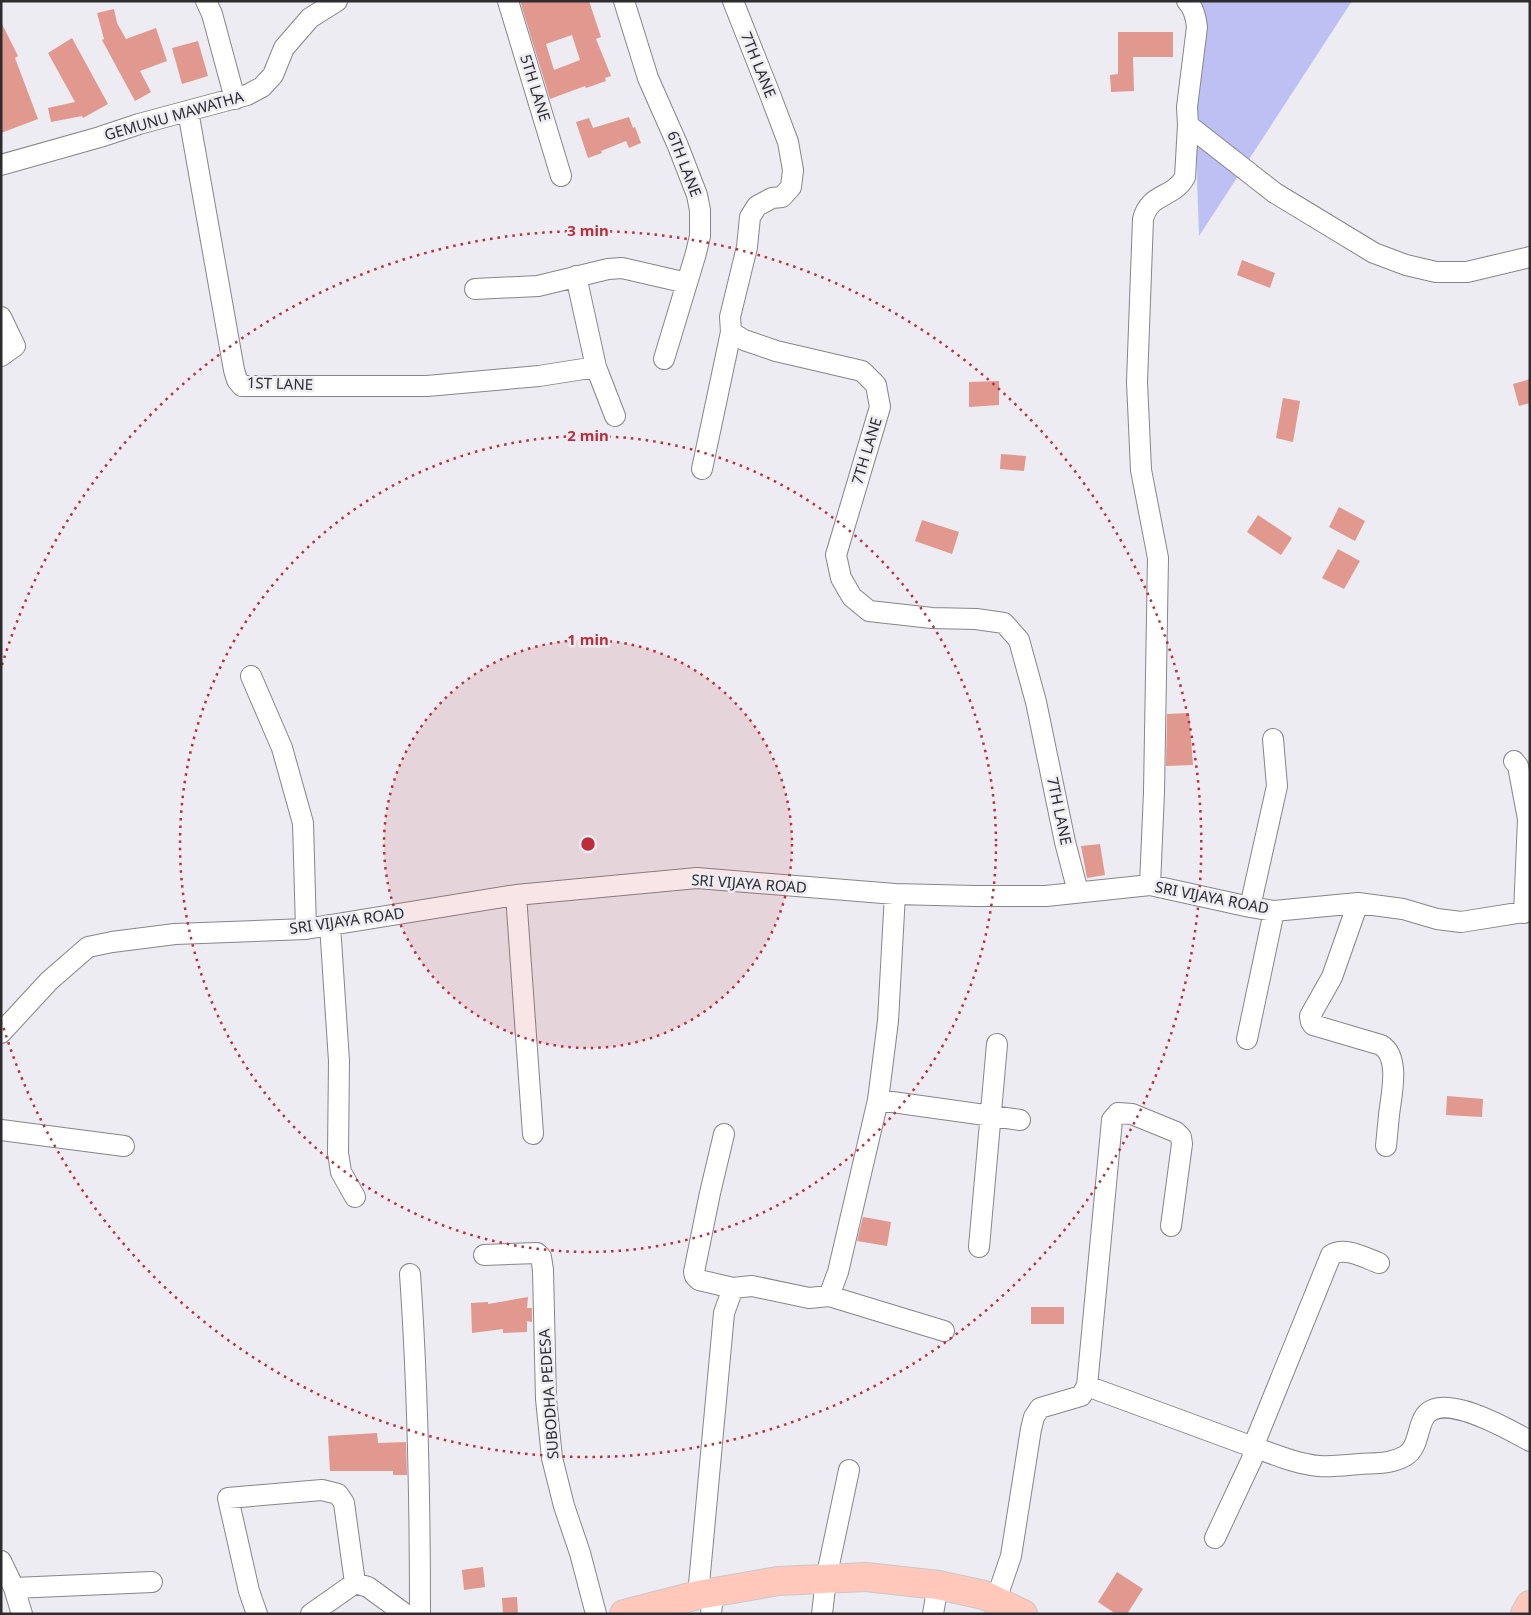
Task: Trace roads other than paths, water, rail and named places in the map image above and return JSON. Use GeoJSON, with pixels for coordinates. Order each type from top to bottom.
{"type":"FeatureCollection","features":[{"type":"Feature","properties":{"kind":"main road"},"geometry":{"type":"LineString","coordinates":[[624,1614],[708,1600],[778,1581],[866,1577],[938,1585],[984,1595],[1023,1614]]}},
{"type":"Feature","properties":{"kind":"main road"},"geometry":{"type":"LineString","coordinates":[[1524,1614],[1530,1605]]}},
{"type":"Feature","properties":{"kind":"street"},"geometry":{"type":"LineString","coordinates":[[206,1],[212,14],[235,99]]}},
{"type":"Feature","properties":{"kind":"street","name":"GEMUNU MAWATHA"},"geometry":{"type":"LineString","coordinates":[[1,165],[139,124],[247,95],[262,87],[273,75],[284,48],[310,18],[336,1]]}},
{"type":"Feature","properties":{"kind":"street","name":"5TH LANE"},"geometry":{"type":"LineString","coordinates":[[508,1],[561,176]]}},
{"type":"Feature","properties":{"kind":"street","name":"6TH LANE"},"geometry":{"type":"LineString","coordinates":[[624,1],[648,78],[678,146],[697,195],[700,210],[700,236],[664,359]]}},
{"type":"Feature","properties":{"kind":"street","name":"7TH LANE"},"geometry":{"type":"LineString","coordinates":[[733,1],[788,142],[793,170],[791,187],[782,196],[772,198],[757,206],[750,217],[747,247],[730,317],[731,332],[744,340],[776,351],[862,371],[876,385],[880,407],[836,555],[841,578],[852,597],[869,611],[1004,623],[1019,640],[1036,702],[1065,842],[1078,892]]}},
{"type":"Feature","properties":{"kind":"street"},"geometry":{"type":"LineString","coordinates":[[1150,885],[1154,792],[1158,558],[1140,470],[1138,382],[1143,219],[1146,210],[1152,202],[1173,191],[1182,184],[1185,177],[1188,125],[1187,107],[1197,27],[1191,5],[1187,1]]}},
{"type":"Feature","properties":{"kind":"street","name":"1ST LANE"},"geometry":{"type":"LineString","coordinates":[[188,111],[234,370],[237,380],[242,386],[427,386],[539,376],[596,367]]}},
{"type":"Feature","properties":{"kind":"street"},"geometry":{"type":"LineString","coordinates":[[1188,125],[1275,193],[1374,253],[1406,265],[1436,272],[1467,272],[1530,257]]}},
{"type":"Feature","properties":{"kind":"street"},"geometry":{"type":"LineString","coordinates":[[475,289],[538,286],[608,269],[622,268],[687,283]]}},
{"type":"Feature","properties":{"kind":"street"},"geometry":{"type":"LineString","coordinates":[[576,276],[596,367],[616,416]]}},
{"type":"Feature","properties":{"kind":"street"},"geometry":{"type":"LineString","coordinates":[[1,316],[15,346],[1,356]]}},
{"type":"Feature","properties":{"kind":"street"},"geometry":{"type":"LineString","coordinates":[[702,469],[731,332]]}},
{"type":"Feature","properties":{"kind":"street"},"geometry":{"type":"LineString","coordinates":[[251,676],[282,748],[304,823],[306,929]]}},
{"type":"Feature","properties":{"kind":"street"},"geometry":{"type":"LineString","coordinates":[[1250,908],[1277,786],[1272,739]]}},
{"type":"Feature","properties":{"kind":"street"},"geometry":{"type":"LineString","coordinates":[[1514,761],[1518,766],[1528,819],[1527,912]]}},
{"type":"Feature","properties":{"kind":"street","name":"SRI VIJAYA ROAD"},"geometry":{"type":"LineString","coordinates":[[1,1033],[49,981],[88,948],[112,942],[175,934],[306,929],[516,895],[697,878],[896,894],[1046,896],[1150,885],[1250,908],[1274,911],[1358,903],[1403,909],[1437,919],[1461,922],[1527,912]]}},
{"type":"Feature","properties":{"kind":"street"},"geometry":{"type":"LineString","coordinates":[[829,1296],[838,1272],[878,1100],[888,1022],[896,894]]}},
{"type":"Feature","properties":{"kind":"street"},"geometry":{"type":"LineString","coordinates":[[516,895],[533,1134]]}},
{"type":"Feature","properties":{"kind":"street"},"geometry":{"type":"LineString","coordinates":[[1358,903],[1332,977],[1310,1016],[1313,1025],[1381,1046],[1386,1049],[1391,1057],[1394,1080],[1386,1146]]}},
{"type":"Feature","properties":{"kind":"street"},"geometry":{"type":"LineString","coordinates":[[1246,1039],[1274,911]]}},
{"type":"Feature","properties":{"kind":"street"},"geometry":{"type":"LineString","coordinates":[[330,925],[339,1061],[338,1153],[340,1172],[355,1197]]}},
{"type":"Feature","properties":{"kind":"street"},"geometry":{"type":"LineString","coordinates":[[979,1247],[997,1044]]}},
{"type":"Feature","properties":{"kind":"street"},"geometry":{"type":"LineString","coordinates":[[878,1100],[1020,1120]]}},
{"type":"Feature","properties":{"kind":"street"},"geometry":{"type":"LineString","coordinates":[[996,1600],[1011,1556],[1034,1417],[1040,1408],[1080,1396],[1087,1386],[1112,1120],[1118,1113],[1132,1114],[1176,1132],[1181,1137],[1182,1144],[1172,1226]]}},
{"type":"Feature","properties":{"kind":"street"},"geometry":{"type":"LineString","coordinates":[[1,1130],[124,1146]]}},
{"type":"Feature","properties":{"kind":"street"},"geometry":{"type":"LineString","coordinates":[[724,1134],[694,1272],[699,1280],[733,1288],[752,1286],[809,1298],[829,1296],[944,1331]]}},
{"type":"Feature","properties":{"kind":"street"},"geometry":{"type":"LineString","coordinates":[[1214,1538],[1252,1458],[1253,1447],[1331,1255],[1336,1252],[1348,1252],[1379,1263]]}},
{"type":"Feature","properties":{"kind":"street","name":"SUBODHA PEDESA"},"geometry":{"type":"LineString","coordinates":[[484,1255],[536,1253],[541,1258],[546,1399],[552,1458],[596,1614]]}},
{"type":"Feature","properties":{"kind":"street"},"geometry":{"type":"LineString","coordinates":[[410,1274],[416,1363],[420,1614]]}},
{"type":"Feature","properties":{"kind":"street"},"geometry":{"type":"LineString","coordinates":[[708,1600],[724,1313],[733,1288]]}},
{"type":"Feature","properties":{"kind":"street"},"geometry":{"type":"LineString","coordinates":[[1087,1386],[1253,1447],[1298,1462],[1320,1466],[1390,1462],[1407,1454],[1415,1443],[1425,1416],[1431,1410],[1441,1407],[1453,1407],[1499,1424],[1530,1441]]}},
{"type":"Feature","properties":{"kind":"street"},"geometry":{"type":"LineString","coordinates":[[822,1614],[826,1579],[849,1470]]}},
{"type":"Feature","properties":{"kind":"street"},"geometry":{"type":"LineString","coordinates":[[257,1614],[249,1591],[228,1498],[322,1490],[338,1494],[344,1503],[355,1583]]}},
{"type":"Feature","properties":{"kind":"street"},"geometry":{"type":"LineString","coordinates":[[1,1561],[14,1588],[22,1614]]}},
{"type":"Feature","properties":{"kind":"street"},"geometry":{"type":"LineString","coordinates":[[14,1588],[152,1582]]}},
{"type":"Feature","properties":{"kind":"street"},"geometry":{"type":"LineString","coordinates":[[311,1614],[355,1583]]}},
{"type":"Feature","properties":{"kind":"street"},"geometry":{"type":"LineString","coordinates":[[355,1583],[368,1587],[405,1614]]}},
{"type":"Feature","properties":{"kind":"street"},"geometry":{"type":"LineString","coordinates":[[932,1614],[938,1585]]}}]}
